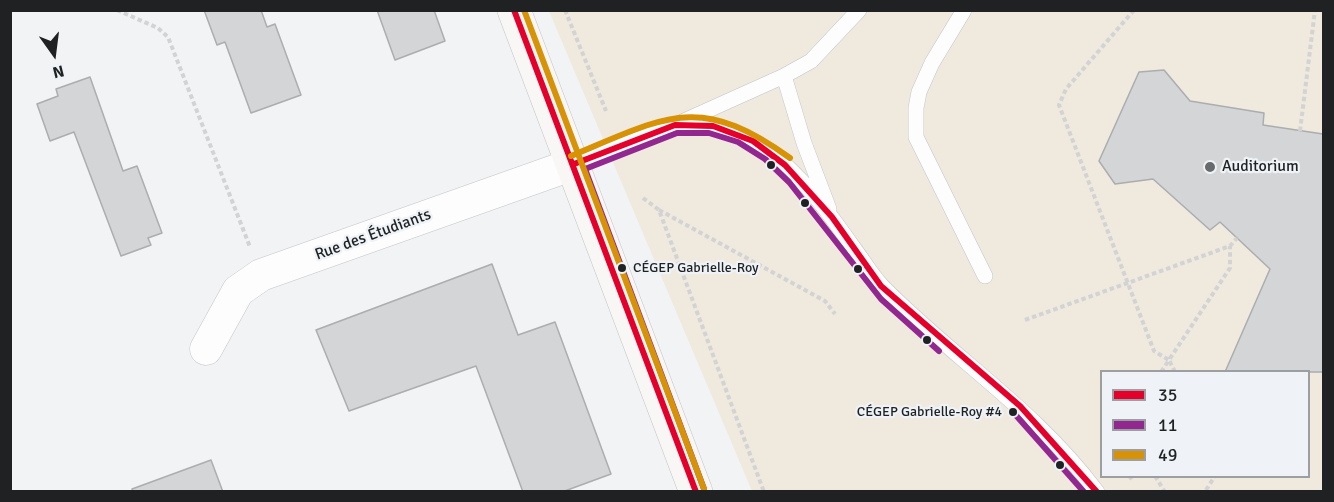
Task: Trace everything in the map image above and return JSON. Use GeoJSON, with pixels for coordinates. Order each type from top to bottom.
{"type":"FeatureCollection","features":[{"type":"Feature","properties":{"kind":"street"},"geometry":{"type":"LineString","coordinates":[[514,10],[696,492]]}},
{"type":"Feature","properties":{"kind":"street","name":"Rue des Étudiants"},"geometry":{"type":"LineString","coordinates":[[206,349],[238,291],[261,275],[574,164]]}},
{"type":"Feature","properties":{"kind":"lane"},"geometry":{"type":"LineString","coordinates":[[574,164],[675,124],[784,76],[811,61],[859,10]]}},
{"type":"Feature","properties":{"kind":"lane"},"geometry":{"type":"LineString","coordinates":[[964,10],[932,63],[919,92],[916,137],[985,276]]}},
{"type":"Feature","properties":{"kind":"lane"},"geometry":{"type":"LineString","coordinates":[[784,76],[804,143],[832,217]]}},
{"type":"Feature","properties":{"kind":"lane"},"geometry":{"type":"LineString","coordinates":[[675,124],[713,126],[753,141],[785,165],[832,217],[881,286],[945,344],[1020,406],[1097,492]]}},
{"type":"Feature","properties":{"kind":"path"},"geometry":{"type":"LineString","coordinates":[[117,10],[159,28],[168,38],[261,275]]}},
{"type":"Feature","properties":{"kind":"path"},"geometry":{"type":"LineString","coordinates":[[565,10],[606,111]]}},
{"type":"Feature","properties":{"kind":"path"},"geometry":{"type":"LineString","coordinates":[[1134,10],[1066,89],[1059,105],[1126,284],[1154,351],[1169,360],[1174,370]]}},
{"type":"Feature","properties":{"kind":"path"},"geometry":{"type":"LineString","coordinates":[[1300,131],[1316,10]]}},
{"type":"Feature","properties":{"kind":"path"},"geometry":{"type":"LineString","coordinates":[[643,198],[659,210],[825,301],[835,314]]}},
{"type":"Feature","properties":{"kind":"path"},"geometry":{"type":"LineString","coordinates":[[659,210],[764,492]]}},
{"type":"Feature","properties":{"kind":"path"},"geometry":{"type":"LineString","coordinates":[[1025,320],[1230,246],[1237,238]]}},
{"type":"Feature","properties":{"kind":"path"},"geometry":{"type":"LineString","coordinates":[[1162,370],[1230,268],[1230,246]]}},
{"type":"Feature","properties":{"kind":"path"},"geometry":{"type":"LineString","coordinates":[[1156,478],[1165,492]]}},
{"type":"Feature","properties":{"kind":"path"},"geometry":{"type":"LineString","coordinates":[[1206,491],[1214,478]]}},
{"type":"Feature","properties":{"kind":"shaded area"},"geometry":{"type":"Polygon","coordinates":[[[549,11],[1323,11],[1323,491],[752,491],[549,11]]]}},
{"type":"Feature","properties":{"kind":"building"},"geometry":{"type":"Polygon","coordinates":[[[204,10],[261,10],[267,27],[275,24],[301,95],[251,113],[225,42],[217,45],[204,10]]]}},
{"type":"Feature","properties":{"kind":"building"},"geometry":{"type":"Polygon","coordinates":[[[377,10],[434,10],[445,41],[395,60],[377,10]]]}},
{"type":"Feature","properties":{"kind":"building","name":"Auditorium"},"geometry":{"type":"Polygon","coordinates":[[[1164,70],[1190,101],[1264,113],[1263,125],[1323,134],[1323,372],[1226,370],[1270,269],[1220,222],[1210,230],[1153,179],[1115,184],[1099,161],[1139,72],[1164,70]]]}},
{"type":"Feature","properties":{"kind":"building"},"geometry":{"type":"Polygon","coordinates":[[[90,77],[123,171],[137,166],[162,233],[148,238],[151,245],[121,256],[74,132],[50,141],[37,104],[58,96],[56,89],[90,77]]]}},
{"type":"Feature","properties":{"kind":"building"},"geometry":{"type":"Polygon","coordinates":[[[492,264],[518,335],[555,322],[611,474],[562,492],[523,492],[476,366],[349,411],[316,330],[492,264]]]}},
{"type":"Feature","properties":{"kind":"building"},"geometry":{"type":"Polygon","coordinates":[[[211,460],[223,492],[133,492],[132,489],[211,460]]]}},
{"type":"Feature","properties":{"kind":"transit line","name":"35"},"geometry":{"type":"LineString","coordinates":[[514,10],[696,492]]}},
{"type":"Feature","properties":{"kind":"transit line","name":"49"},"geometry":{"type":"LineString","coordinates":[[524,10],[704,489]]}},
{"type":"Feature","properties":{"kind":"transit line","name":"49"},"geometry":{"type":"LineString","coordinates":[[571,156],[658,122],[682,118],[706,118],[731,124],[758,137],[790,158]]}},
{"type":"Feature","properties":{"kind":"transit line","name":"35"},"geometry":{"type":"LineString","coordinates":[[574,164],[675,125],[713,126],[753,141],[785,165],[832,217],[881,286],[1020,406],[1097,492]]}},
{"type":"Feature","properties":{"kind":"transit line","name":"11"},"geometry":{"type":"LineString","coordinates":[[704,489],[585,169],[677,133],[709,133],[738,142],[765,159],[789,182],[881,299],[939,351]]}},
{"type":"Feature","properties":{"kind":"transit line","name":"11"},"geometry":{"type":"LineString","coordinates":[[1013,412],[1084,492]]}},
{"type":"Feature","properties":{"kind":"place","name":"Auditorium"},"geometry":{"type":"Point","coordinates":[1210,167]}},
{"type":"Feature","properties":{"kind":"place","name":"CÉGEP Gabrielle-Roy"},"geometry":{"type":"Point","coordinates":[622,268]}},
{"type":"Feature","properties":{"kind":"place","name":"CÉGEP Gabrielle-Roy #4"},"geometry":{"type":"Point","coordinates":[1013,412]}}]}
